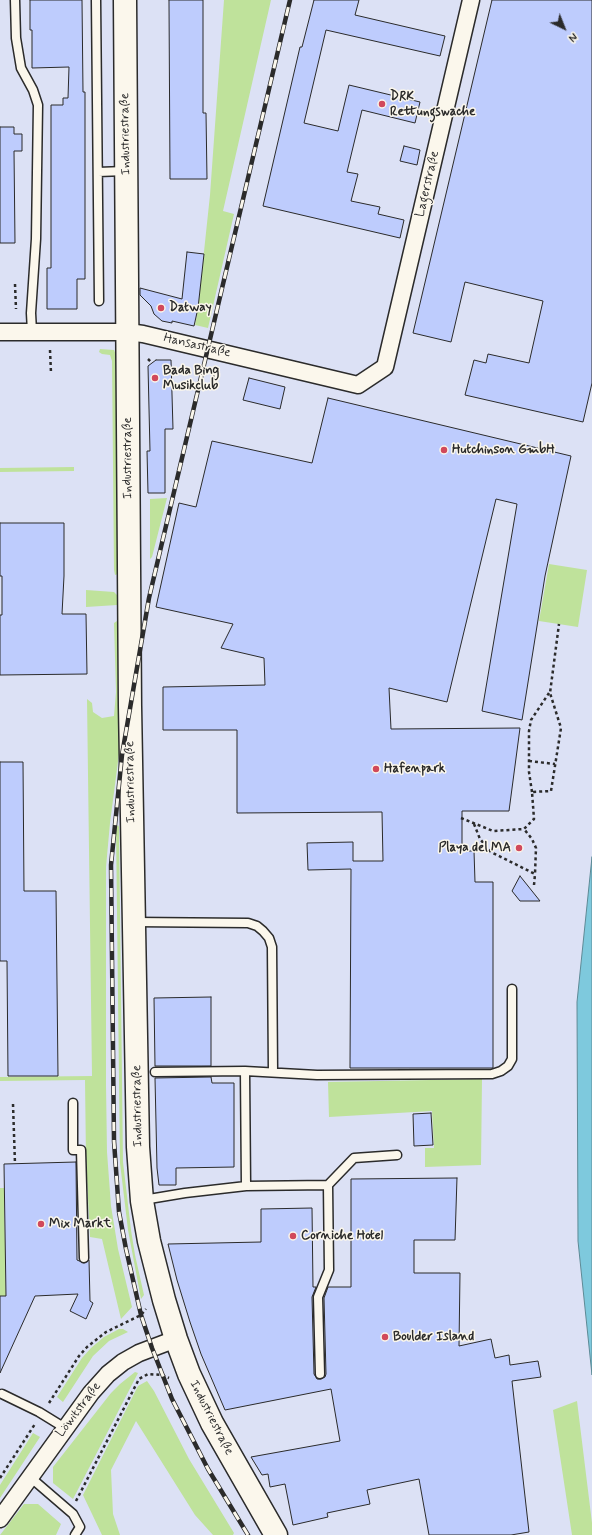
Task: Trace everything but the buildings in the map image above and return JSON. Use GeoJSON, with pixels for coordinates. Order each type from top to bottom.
{"type":"FeatureCollection","features":[{"type":"Feature","properties":{"kind":"street","name":"Industriestraße"},"geometry":{"type":"LineString","coordinates":[[125,0],[130,698],[138,1147],[142,1201],[149,1241],[164,1300],[176,1339],[198,1395],[212,1423],[276,1535]]}},
{"type":"Feature","properties":{"kind":"street","name":"Lagerstraße"},"geometry":{"type":"LineString","coordinates":[[385,367],[471,0]]}},
{"type":"Feature","properties":{"kind":"street","name":"Hansastraße"},"geometry":{"type":"LineString","coordinates":[[0,332],[128,332],[143,334],[358,385],[385,367]]}},
{"type":"Feature","properties":{"kind":"street","name":"Löwitstraße"},"geometry":{"type":"LineString","coordinates":[[2,1514],[91,1393],[117,1367],[139,1353],[176,1339]]}},
{"type":"Feature","properties":{"kind":"lane"},"geometry":{"type":"LineString","coordinates":[[15,0],[16,38],[21,68],[33,90],[38,105],[36,239],[32,332]]}},
{"type":"Feature","properties":{"kind":"lane"},"geometry":{"type":"LineString","coordinates":[[96,0],[99,301]]}},
{"type":"Feature","properties":{"kind":"lane"},"geometry":{"type":"LineString","coordinates":[[98,172],[126,171]]}},
{"type":"Feature","properties":{"kind":"lane"},"geometry":{"type":"LineString","coordinates":[[134,922],[248,923],[257,926],[263,931],[269,938],[272,947],[273,1072]]}},
{"type":"Feature","properties":{"kind":"lane"},"geometry":{"type":"LineString","coordinates":[[155,1072],[246,1071],[333,1075],[492,1074],[501,1071],[508,1066],[512,1059],[512,989]]}},
{"type":"Feature","properties":{"kind":"lane"},"geometry":{"type":"LineString","coordinates":[[246,1071],[246,1186]]}},
{"type":"Feature","properties":{"kind":"lane"},"geometry":{"type":"LineString","coordinates":[[73,1103],[73,1150],[81,1150],[84,1258]]}},
{"type":"Feature","properties":{"kind":"lane"},"geometry":{"type":"LineString","coordinates":[[320,1374],[318,1297],[328,1270],[328,1185],[354,1158],[397,1155]]}},
{"type":"Feature","properties":{"kind":"lane"},"geometry":{"type":"LineString","coordinates":[[142,1201],[185,1193],[246,1186],[328,1185]]}},
{"type":"Feature","properties":{"kind":"lane"},"geometry":{"type":"LineString","coordinates":[[2,1394],[42,1413],[65,1428]]}},
{"type":"Feature","properties":{"kind":"lane"},"geometry":{"type":"LineString","coordinates":[[30,1477],[72,1513],[80,1527],[75,1535]]}},
{"type":"Feature","properties":{"kind":"path"},"geometry":{"type":"LineString","coordinates":[[15,284],[17,315]]}},
{"type":"Feature","properties":{"kind":"path"},"geometry":{"type":"LineString","coordinates":[[50,349],[51,373]]}},
{"type":"Feature","properties":{"kind":"path"},"geometry":{"type":"LineString","coordinates":[[532,792],[551,791],[561,728],[550,693],[558,624]]}},
{"type":"Feature","properties":{"kind":"path"},"geometry":{"type":"LineString","coordinates":[[461,818],[493,831],[524,829],[534,819],[529,772],[529,731],[531,720],[550,693]]}},
{"type":"Feature","properties":{"kind":"path"},"geometry":{"type":"LineString","coordinates":[[529,761],[555,764]]}},
{"type":"Feature","properties":{"kind":"path"},"geometry":{"type":"LineString","coordinates":[[474,823],[480,839],[491,852],[535,874]]}},
{"type":"Feature","properties":{"kind":"path"},"geometry":{"type":"LineString","coordinates":[[524,829],[532,838],[536,848],[534,885]]}},
{"type":"Feature","properties":{"kind":"path"},"geometry":{"type":"LineString","coordinates":[[14,1104],[15,1164]]}},
{"type":"Feature","properties":{"kind":"path"},"geometry":{"type":"LineString","coordinates":[[0,1478],[79,1356],[87,1347],[106,1332],[141,1315],[146,1310],[148,1304]]}},
{"type":"Feature","properties":{"kind":"path"},"geometry":{"type":"LineString","coordinates":[[72,1513],[139,1379],[148,1374],[162,1375],[174,1380]]}},
{"type":"Feature","properties":{"kind":"shaded area"},"geometry":{"type":"Polygon","coordinates":[[[0,0],[592,0],[592,857],[577,1002],[578,1241],[592,1375],[592,1535],[0,1535],[0,0]]]}},
{"type":"Feature","properties":{"kind":"green space"},"geometry":{"type":"Polygon","coordinates":[[[224,0],[271,0],[223,211],[234,214],[208,328],[195,325],[210,195],[224,0]]]}},
{"type":"Feature","properties":{"kind":"green space"},"geometry":{"type":"Polygon","coordinates":[[[100,349],[114,350],[116,355],[118,574],[115,575],[112,361],[110,355],[99,352],[100,349]]]}},
{"type":"Feature","properties":{"kind":"green space"},"geometry":{"type":"Polygon","coordinates":[[[74,467],[74,471],[0,472],[0,468],[74,467]]]}},
{"type":"Feature","properties":{"kind":"green space"},"geometry":{"type":"Polygon","coordinates":[[[167,498],[152,557],[150,559],[150,499],[167,498]]]}},
{"type":"Feature","properties":{"kind":"green space"},"geometry":{"type":"Polygon","coordinates":[[[549,564],[587,570],[578,627],[539,621],[549,564]]]}},
{"type":"Feature","properties":{"kind":"green space"},"geometry":{"type":"Polygon","coordinates":[[[86,590],[114,592],[117,595],[117,605],[86,607],[86,590]]]}},
{"type":"Feature","properties":{"kind":"green space"},"geometry":{"type":"Polygon","coordinates":[[[117,621],[119,622],[120,746],[106,867],[106,1085],[107,1152],[111,1206],[118,1249],[132,1307],[121,1319],[102,1239],[90,1237],[86,1159],[85,1080],[0,1081],[0,1077],[92,1076],[87,699],[92,703],[93,712],[102,718],[114,716],[116,692],[114,623],[117,621]]]}},
{"type":"Feature","properties":{"kind":"green space"},"geometry":{"type":"Polygon","coordinates":[[[118,825],[123,1162],[131,1230],[144,1295],[141,1299],[128,1230],[120,1163],[116,828],[118,825]]]}},
{"type":"Feature","properties":{"kind":"green space"},"geometry":{"type":"Polygon","coordinates":[[[482,1079],[481,1165],[425,1167],[425,1148],[434,1148],[432,1111],[329,1117],[328,1082],[482,1079]]]}},
{"type":"Feature","properties":{"kind":"green space"},"geometry":{"type":"Polygon","coordinates":[[[0,1188],[4,1188],[6,1296],[0,1296],[0,1188]]]}},
{"type":"Feature","properties":{"kind":"green space"},"geometry":{"type":"Polygon","coordinates":[[[119,1329],[123,1329],[128,1332],[109,1341],[93,1356],[63,1402],[57,1397],[82,1358],[91,1348],[104,1337],[119,1329]]]}},
{"type":"Feature","properties":{"kind":"green space"},"geometry":{"type":"Polygon","coordinates":[[[135,1372],[138,1373],[73,1499],[53,1483],[53,1467],[111,1393],[135,1372]]]}},
{"type":"Feature","properties":{"kind":"green space"},"geometry":{"type":"Polygon","coordinates":[[[147,1381],[154,1391],[189,1459],[234,1533],[233,1535],[213,1535],[195,1515],[136,1421],[111,1470],[113,1514],[120,1535],[102,1535],[83,1495],[138,1386],[147,1381]]]}},
{"type":"Feature","properties":{"kind":"green space"},"geometry":{"type":"Polygon","coordinates":[[[577,1401],[592,1523],[592,1535],[572,1535],[553,1410],[577,1401]]]}},
{"type":"Feature","properties":{"kind":"green space"},"geometry":{"type":"Polygon","coordinates":[[[33,1433],[40,1437],[0,1498],[0,1485],[33,1433]]]}},
{"type":"Feature","properties":{"kind":"green space"},"geometry":{"type":"Polygon","coordinates":[[[24,1504],[38,1504],[61,1524],[56,1535],[0,1535],[24,1504]]]}},
{"type":"Feature","properties":{"kind":"water"},"geometry":{"type":"Polygon","coordinates":[[[592,857],[592,1375],[578,1241],[577,1002],[592,857]]]}},
{"type":"Feature","properties":{"kind":"railway"},"geometry":{"type":"LineString","coordinates":[[248,1535],[208,1469],[172,1399],[141,1315],[126,1249],[119,1212],[114,1141],[111,865],[122,755],[149,598],[290,0]]}},
{"type":"Feature","properties":{"kind":"place","name":"DRK Rettungswache"},"geometry":{"type":"Point","coordinates":[382,104]}},
{"type":"Feature","properties":{"kind":"place","name":"Datway"},"geometry":{"type":"Point","coordinates":[161,308]}},
{"type":"Feature","properties":{"kind":"place","name":"Bada Bing Musikclub"},"geometry":{"type":"Point","coordinates":[155,378]}},
{"type":"Feature","properties":{"kind":"place","name":"Hutchinson GmbH"},"geometry":{"type":"Point","coordinates":[444,450]}},
{"type":"Feature","properties":{"kind":"place","name":"Hafenpark"},"geometry":{"type":"Point","coordinates":[376,769]}},
{"type":"Feature","properties":{"kind":"place","name":"Playa del MA"},"geometry":{"type":"Point","coordinates":[519,848]}},
{"type":"Feature","properties":{"kind":"place","name":"Mix Markt"},"geometry":{"type":"Point","coordinates":[41,1224]}},
{"type":"Feature","properties":{"kind":"place","name":"Corniche Hotel"},"geometry":{"type":"Point","coordinates":[293,1236]}},
{"type":"Feature","properties":{"kind":"place","name":"Boulder Island"},"geometry":{"type":"Point","coordinates":[385,1337]}}]}
